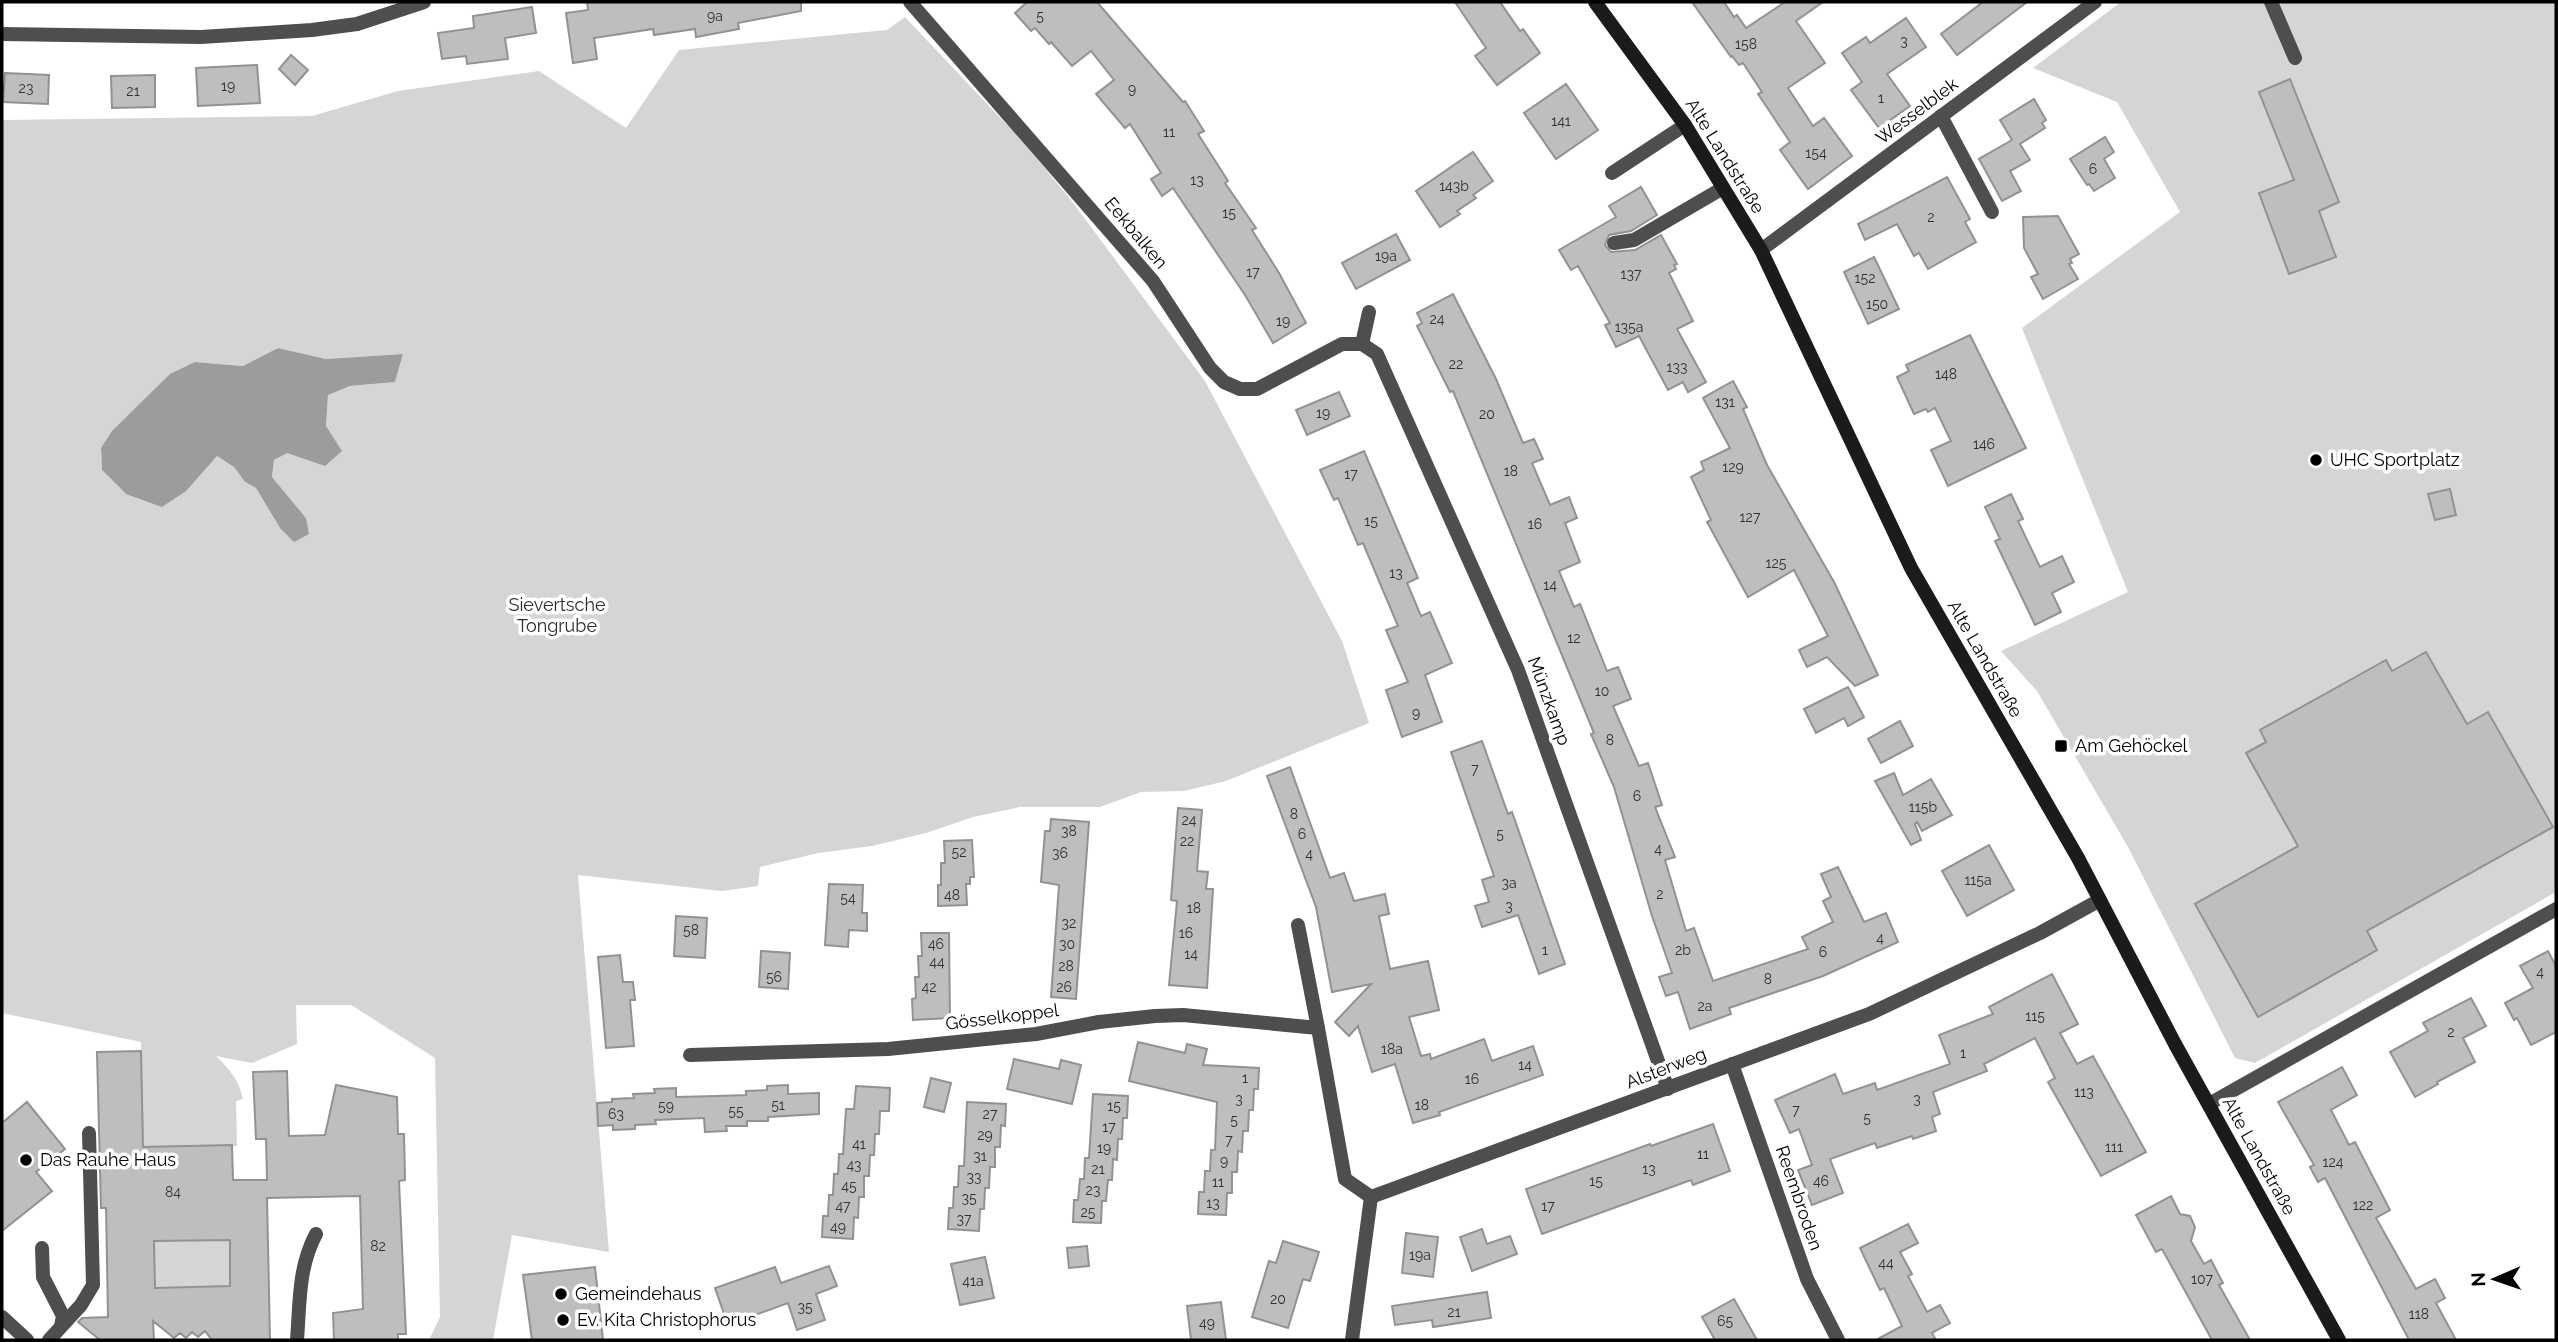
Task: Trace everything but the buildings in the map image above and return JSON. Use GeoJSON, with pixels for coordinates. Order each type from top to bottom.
{"type":"FeatureCollection","features":[{"type":"Feature","properties":{"kind":"main road","name":"Alte Landstraße"},"geometry":{"type":"LineString","coordinates":[[1595,2],[1685,125],[1761,250],[1911,568],[2100,900],[2339,1340]]}},
{"type":"Feature","properties":{"kind":"street"},"geometry":{"type":"LineString","coordinates":[[2,34],[201,37],[313,30],[358,24],[424,2]]}},
{"type":"Feature","properties":{"kind":"street","name":"Eekbalken"},"geometry":{"type":"LineString","coordinates":[[910,2],[1153,281],[1210,368],[1224,382],[1240,389],[1257,389],[1337,345],[1362,344]]}},
{"type":"Feature","properties":{"kind":"street","name":"Wesselblek"},"geometry":{"type":"LineString","coordinates":[[1761,250],[2095,2]]}},
{"type":"Feature","properties":{"kind":"street"},"geometry":{"type":"LineString","coordinates":[[2271,2],[2294,58]]}},
{"type":"Feature","properties":{"kind":"street"},"geometry":{"type":"LineString","coordinates":[[1941,116],[1992,212]]}},
{"type":"Feature","properties":{"kind":"street"},"geometry":{"type":"LineString","coordinates":[[1612,173],[1685,125]]}},
{"type":"Feature","properties":{"kind":"street"},"geometry":{"type":"LineString","coordinates":[[1614,243],[1634,240],[1723,188]]}},
{"type":"Feature","properties":{"kind":"street"},"geometry":{"type":"LineString","coordinates":[[1362,344],[1370,312]]}},
{"type":"Feature","properties":{"kind":"street","name":"Münzkamp"},"geometry":{"type":"LineString","coordinates":[[1362,344],[1374,350],[1382,362],[1518,670],[1668,1088]]}},
{"type":"Feature","properties":{"kind":"street","name":"Alsterweg"},"geometry":{"type":"LineString","coordinates":[[1371,1197],[1869,1014],[2040,933],[2100,900]]}},
{"type":"Feature","properties":{"kind":"street"},"geometry":{"type":"LineString","coordinates":[[2209,1104],[2556,909]]}},
{"type":"Feature","properties":{"kind":"street"},"geometry":{"type":"LineString","coordinates":[[1298,925],[1345,1179],[1371,1197],[1352,1340]]}},
{"type":"Feature","properties":{"kind":"street","name":"Gösselkoppel"},"geometry":{"type":"LineString","coordinates":[[690,1055],[888,1049],[1036,1034],[1155,1016],[1183,1015],[1318,1028]]}},
{"type":"Feature","properties":{"kind":"street","name":"Reembroden"},"geometry":{"type":"LineString","coordinates":[[1732,1064],[1807,1279],[1838,1340]]}},
{"type":"Feature","properties":{"kind":"street"},"geometry":{"type":"LineString","coordinates":[[49,1340],[81,1305],[93,1285],[89,1133]]}},
{"type":"Feature","properties":{"kind":"street"},"geometry":{"type":"LineString","coordinates":[[297,1340],[301,1280],[306,1252],[316,1234]]}},
{"type":"Feature","properties":{"kind":"street"},"geometry":{"type":"LineString","coordinates":[[43,1248],[43,1277],[63,1316],[61,1326]]}},
{"type":"Feature","properties":{"kind":"street"},"geometry":{"type":"LineString","coordinates":[[2,1317],[27,1340]]}},
{"type":"Feature","properties":{"kind":"green space","name":"UHC Sportplatz"},"geometry":{"type":"Polygon","coordinates":[[[2121,2],[2556,2],[2556,892],[2255,1063],[2235,1058],[2128,847],[2037,691],[2001,651],[2128,592],[2022,328],[2180,212],[2117,102],[2033,68],[2121,2]]]}},
{"type":"Feature","properties":{"kind":"green space","name":"Sievertsche Tongrube"},"geometry":{"type":"Polygon","coordinates":[[[905,17],[1025,144],[1074,204],[1205,381],[1342,641],[1369,723],[1226,781],[1184,791],[1141,792],[1100,807],[1020,807],[973,817],[926,833],[872,846],[818,853],[760,867],[758,886],[722,891],[578,875],[609,1252],[512,1235],[493,1340],[429,1340],[440,1317],[435,1058],[351,1005],[296,1005],[297,1044],[252,1063],[216,1056],[233,1076],[243,1099],[236,1101],[237,1146],[143,1147],[141,1042],[2,1013],[2,120],[312,116],[398,91],[539,71],[626,128],[679,50],[887,30],[905,17]],[[278,348],[243,366],[195,362],[101,448],[102,470],[126,494],[217,456],[234,467],[245,482],[256,488],[280,528],[306,518],[272,477],[274,460],[326,426],[328,395],[350,386],[395,382],[403,354],[326,359],[278,348]]]}},
{"type":"Feature","properties":{"kind":"green space"},"geometry":{"type":"Polygon","coordinates":[[[230,1240],[230,1286],[155,1288],[154,1241],[230,1240]]]}},
{"type":"Feature","properties":{"kind":"shaded area"},"geometry":{"type":"Polygon","coordinates":[[[278,348],[326,359],[403,354],[395,382],[350,386],[328,395],[326,426],[342,451],[325,466],[287,453],[274,460],[272,477],[306,518],[309,534],[294,542],[280,528],[256,488],[245,482],[234,467],[217,456],[186,491],[162,507],[126,494],[102,470],[101,448],[112,431],[170,374],[195,362],[243,366],[278,348]]]}},
{"type":"Feature","properties":{"kind":"place","name":"UHC Sportplatz"},"geometry":{"type":"Point","coordinates":[2316,460]}},
{"type":"Feature","properties":{"kind":"place","name":"Am Gehöckel"},"geometry":{"type":"Point","coordinates":[2061,746]}},
{"type":"Feature","properties":{"kind":"place","name":"Das Rauhe Haus"},"geometry":{"type":"Point","coordinates":[26,1160]}},
{"type":"Feature","properties":{"kind":"place","name":"Gemeindehaus"},"geometry":{"type":"Point","coordinates":[561,1294]}},
{"type":"Feature","properties":{"kind":"place","name":"Ev. Kita Christophorus"},"geometry":{"type":"Point","coordinates":[563,1320]}}]}
